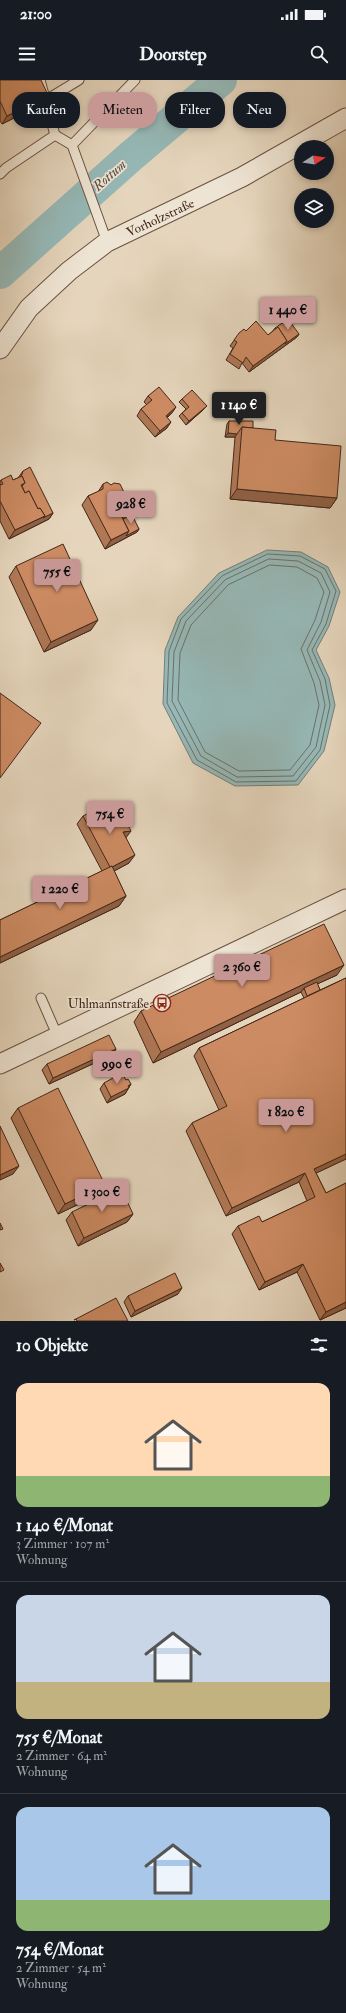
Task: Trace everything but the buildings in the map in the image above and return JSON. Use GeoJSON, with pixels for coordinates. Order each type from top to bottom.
{"type":"FeatureCollection","features":[{"type":"Feature","properties":{"kind":"street","name":"Vorholzstraße"},"geometry":{"type":"LineString","coordinates":[[0,349],[29,308],[69,271],[107,242],[242,177],[346,118]]}},
{"type":"Feature","properties":{"kind":"street"},"geometry":{"type":"LineString","coordinates":[[0,1064],[346,899]]}},
{"type":"Feature","properties":{"kind":"lane"},"geometry":{"type":"LineString","coordinates":[[40,80],[44,92]]}},
{"type":"Feature","properties":{"kind":"lane"},"geometry":{"type":"LineString","coordinates":[[59,92],[79,80]]}},
{"type":"Feature","properties":{"kind":"lane"},"geometry":{"type":"LineString","coordinates":[[72,145],[135,80]]}},
{"type":"Feature","properties":{"kind":"lane"},"geometry":{"type":"LineString","coordinates":[[53,128],[55,136],[72,145],[107,242]]}},
{"type":"Feature","properties":{"kind":"lane"},"geometry":{"type":"LineString","coordinates":[[0,174],[6,168],[55,136]]}},
{"type":"Feature","properties":{"kind":"lane"},"geometry":{"type":"LineString","coordinates":[[41,998],[58,1037]]}},
{"type":"Feature","properties":{"kind":"water"},"geometry":{"type":"Polygon","coordinates":[[[267,550],[301,552],[328,567],[340,592],[329,626],[316,650],[329,678],[335,705],[324,751],[298,785],[235,786],[193,763],[163,704],[165,650],[178,617],[219,573],[267,550]]]}},
{"type":"Feature","properties":{"kind":"waterway","name":"Rottum"},"geometry":{"type":"LineString","coordinates":[[0,273],[130,157],[221,80]]}},
{"type":"Feature","properties":{"kind":"place","name":"Uhlmannstraße"},"geometry":{"type":"Point","coordinates":[162,1003]}}]}
